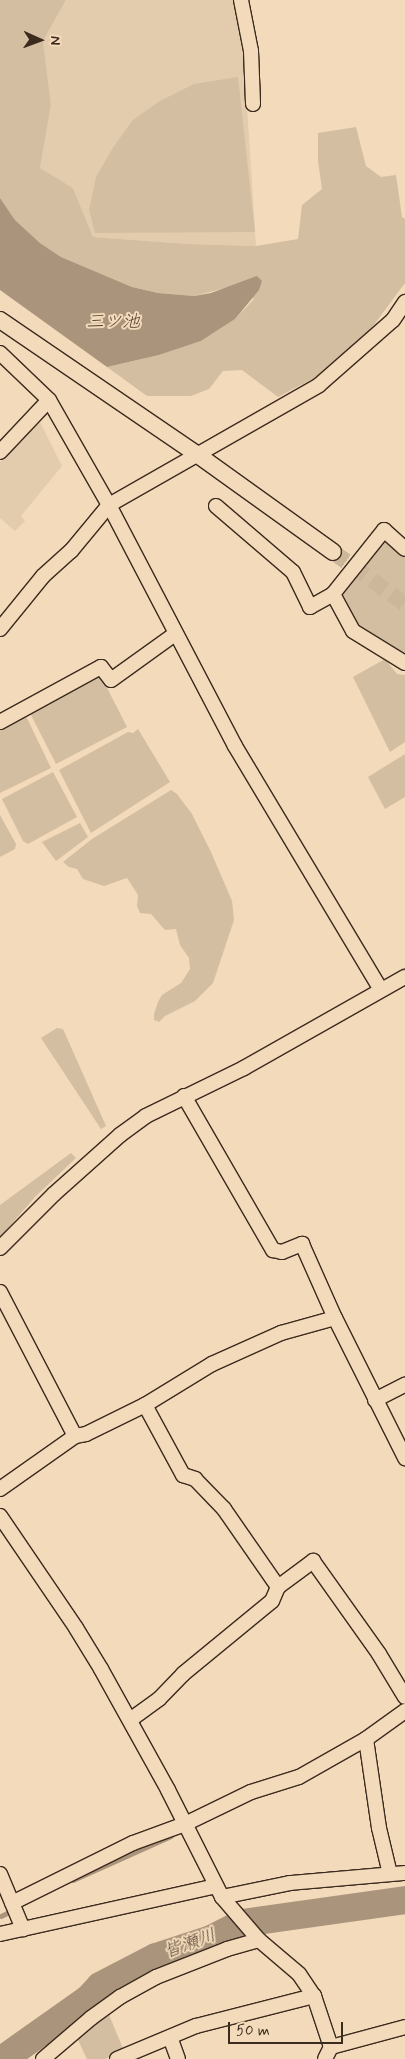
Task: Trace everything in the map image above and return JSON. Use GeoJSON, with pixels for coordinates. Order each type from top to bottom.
{"type":"FeatureCollection","features":[{"type":"Feature","properties":{"kind":"street"},"geometry":{"type":"LineString","coordinates":[[241,0],[251,50],[254,104]]}},
{"type":"Feature","properties":{"kind":"street"},"geometry":{"type":"LineString","coordinates":[[0,629],[43,576],[72,551],[109,505],[319,385],[393,320],[405,302]]}},
{"type":"Feature","properties":{"kind":"street"},"geometry":{"type":"LineString","coordinates":[[0,320],[198,455],[333,552]]}},
{"type":"Feature","properties":{"kind":"street"},"geometry":{"type":"LineString","coordinates":[[0,353],[49,400],[109,505],[235,746],[381,990]]}},
{"type":"Feature","properties":{"kind":"street"},"geometry":{"type":"LineString","coordinates":[[0,452],[49,400]]}},
{"type":"Feature","properties":{"kind":"street"},"geometry":{"type":"LineString","coordinates":[[216,506],[292,572],[310,607],[333,594],[384,530],[405,549]]}},
{"type":"Feature","properties":{"kind":"street"},"geometry":{"type":"LineString","coordinates":[[333,594],[353,631],[405,663]]}},
{"type":"Feature","properties":{"kind":"street"},"geometry":{"type":"LineString","coordinates":[[0,722],[101,667],[111,680],[176,634]]}},
{"type":"Feature","properties":{"kind":"street"},"geometry":{"type":"LineString","coordinates":[[0,1248],[54,1194],[120,1135],[146,1116],[244,1068],[405,977]]}},
{"type":"Feature","properties":{"kind":"street"},"geometry":{"type":"LineString","coordinates":[[184,1096],[274,1250],[282,1252],[302,1244],[335,1318],[405,1458]]}},
{"type":"Feature","properties":{"kind":"street"},"geometry":{"type":"LineString","coordinates":[[0,1292],[75,1436]]}},
{"type":"Feature","properties":{"kind":"street"},"geometry":{"type":"LineString","coordinates":[[0,1489],[75,1436],[86,1434],[145,1406],[220,1360],[281,1332],[335,1318]]}},
{"type":"Feature","properties":{"kind":"street"},"geometry":{"type":"LineString","coordinates":[[375,1400],[405,1385]]}},
{"type":"Feature","properties":{"kind":"street"},"geometry":{"type":"LineString","coordinates":[[145,1406],[183,1475],[195,1479],[224,1509],[278,1588]]}},
{"type":"Feature","properties":{"kind":"street"},"geometry":{"type":"LineString","coordinates":[[0,1516],[76,1628],[130,1720],[219,1892],[258,1940],[299,1974],[314,1996],[328,2053],[405,2027]]}},
{"type":"Feature","properties":{"kind":"street"},"geometry":{"type":"LineString","coordinates":[[130,1720],[159,1699],[183,1674],[272,1601],[278,1588],[313,1561],[379,1654],[405,1697]]}},
{"type":"Feature","properties":{"kind":"street"},"geometry":{"type":"LineString","coordinates":[[12,1903],[133,1843],[185,1824],[251,1792],[300,1777],[366,1739],[405,1711]]}},
{"type":"Feature","properties":{"kind":"street"},"geometry":{"type":"LineString","coordinates":[[366,1739],[379,1828],[390,1874]]}},
{"type":"Feature","properties":{"kind":"street"},"geometry":{"type":"LineString","coordinates":[[0,1934],[219,1892],[290,1883],[405,1873]]}},
{"type":"Feature","properties":{"kind":"street"},"geometry":{"type":"LineString","coordinates":[[0,1874],[23,1929]]}},
{"type":"Feature","properties":{"kind":"street"},"geometry":{"type":"LineString","coordinates":[[43,2059],[105,2008],[156,1977],[205,1957],[258,1940]]}},
{"type":"Feature","properties":{"kind":"street"},"geometry":{"type":"LineString","coordinates":[[117,2059],[196,2026],[314,1996]]}},
{"type":"Feature","properties":{"kind":"street"},"geometry":{"type":"LineString","coordinates":[[170,2036],[178,2059]]}},
{"type":"Feature","properties":{"kind":"shaded area"},"geometry":{"type":"Polygon","coordinates":[[[0,0],[66,0],[43,41],[51,105],[40,168],[73,188],[93,237],[189,244],[256,246],[298,239],[302,205],[322,189],[318,161],[318,133],[356,127],[366,166],[381,177],[396,175],[402,217],[405,219],[405,283],[362,341],[316,377],[278,397],[242,370],[223,371],[209,389],[191,396],[147,396],[107,367],[159,355],[201,341],[235,319],[254,299],[233,286],[194,296],[158,293],[132,287],[61,257],[40,243],[15,220],[0,198],[0,0]]]}},
{"type":"Feature","properties":{"kind":"shaded area"},"geometry":{"type":"Polygon","coordinates":[[[66,0],[234,0],[244,59],[256,246],[189,244],[93,237],[73,188],[40,168],[51,105],[43,41],[66,0]]]}},
{"type":"Feature","properties":{"kind":"shaded area"},"geometry":{"type":"Polygon","coordinates":[[[238,77],[255,232],[95,233],[89,210],[96,177],[114,146],[133,120],[160,101],[194,84],[238,77]]]}},
{"type":"Feature","properties":{"kind":"shaded area"},"geometry":{"type":"Polygon","coordinates":[[[40,422],[62,466],[21,516],[25,521],[15,531],[0,518],[0,462],[40,422]]]}},
{"type":"Feature","properties":{"kind":"shaded area"},"geometry":{"type":"Polygon","coordinates":[[[381,543],[390,543],[405,557],[405,652],[400,653],[357,626],[342,595],[381,543]]]}},
{"type":"Feature","properties":{"kind":"shaded area"},"geometry":{"type":"Polygon","coordinates":[[[385,659],[397,674],[405,675],[405,742],[390,752],[353,677],[385,659]]]}},
{"type":"Feature","properties":{"kind":"shaded area"},"geometry":{"type":"Polygon","coordinates":[[[100,674],[127,727],[56,764],[30,713],[100,674]]]}},
{"type":"Feature","properties":{"kind":"shaded area"},"geometry":{"type":"Polygon","coordinates":[[[25,714],[51,768],[0,793],[0,727],[25,714]]]}},
{"type":"Feature","properties":{"kind":"shaded area"},"geometry":{"type":"Polygon","coordinates":[[[138,729],[170,782],[91,833],[59,770],[128,732],[133,733],[138,729]]]}},
{"type":"Feature","properties":{"kind":"shaded area"},"geometry":{"type":"Polygon","coordinates":[[[405,754],[405,797],[385,809],[368,777],[405,754]]]}},
{"type":"Feature","properties":{"kind":"shaded area"},"geometry":{"type":"Polygon","coordinates":[[[53,772],[77,817],[28,844],[23,841],[2,799],[53,772]]]}},
{"type":"Feature","properties":{"kind":"shaded area"},"geometry":{"type":"Polygon","coordinates":[[[171,790],[177,794],[192,814],[211,852],[232,901],[234,920],[213,983],[195,1001],[165,1016],[159,1022],[154,1020],[154,1014],[162,995],[181,983],[190,969],[189,958],[180,945],[176,929],[165,930],[151,914],[140,913],[137,906],[138,895],[127,878],[104,886],[83,879],[77,869],[69,867],[63,862],[92,839],[171,790]]]}},
{"type":"Feature","properties":{"kind":"shaded area"},"geometry":{"type":"Polygon","coordinates":[[[0,815],[16,844],[15,849],[0,857],[0,815]]]}},
{"type":"Feature","properties":{"kind":"shaded area"},"geometry":{"type":"Polygon","coordinates":[[[80,823],[88,837],[56,861],[42,842],[80,823]]]}},
{"type":"Feature","properties":{"kind":"shaded area"},"geometry":{"type":"Polygon","coordinates":[[[57,1028],[63,1029],[106,1126],[101,1129],[41,1038],[57,1028]]]}},
{"type":"Feature","properties":{"kind":"shaded area"},"geometry":{"type":"Polygon","coordinates":[[[71,1153],[76,1158],[36,1196],[0,1237],[0,1205],[71,1153]]]}},
{"type":"Feature","properties":{"kind":"shaded area"},"geometry":{"type":"Polygon","coordinates":[[[107,2010],[124,2051],[105,2059],[87,2059],[76,2036],[107,2010]]]}},
{"type":"Feature","properties":{"kind":"water","name":"三ツ池"},"geometry":{"type":"Polygon","coordinates":[[[0,198],[15,220],[40,243],[61,257],[132,287],[158,293],[194,296],[211,293],[257,276],[262,281],[259,290],[235,319],[201,341],[159,355],[107,367],[0,290],[0,198]]]}},
{"type":"Feature","properties":{"kind":"waterway"},"geometry":{"type":"LineString","coordinates":[[73,1880],[171,1836]]}},
{"type":"Feature","properties":{"kind":"waterway","name":"皆瀬川"},"geometry":{"type":"LineString","coordinates":[[3,2059],[89,1998],[100,1986],[156,1957],[211,1939],[242,1923],[405,1900]]}},
{"type":"Feature","properties":{"kind":"waterway"},"geometry":{"type":"LineString","coordinates":[[1,1916],[9,1912]]}},
{"type":"Feature","properties":{"kind":"tunnel"},"geometry":{"type":"LineString","coordinates":[[333,552],[405,604]]}}]}
